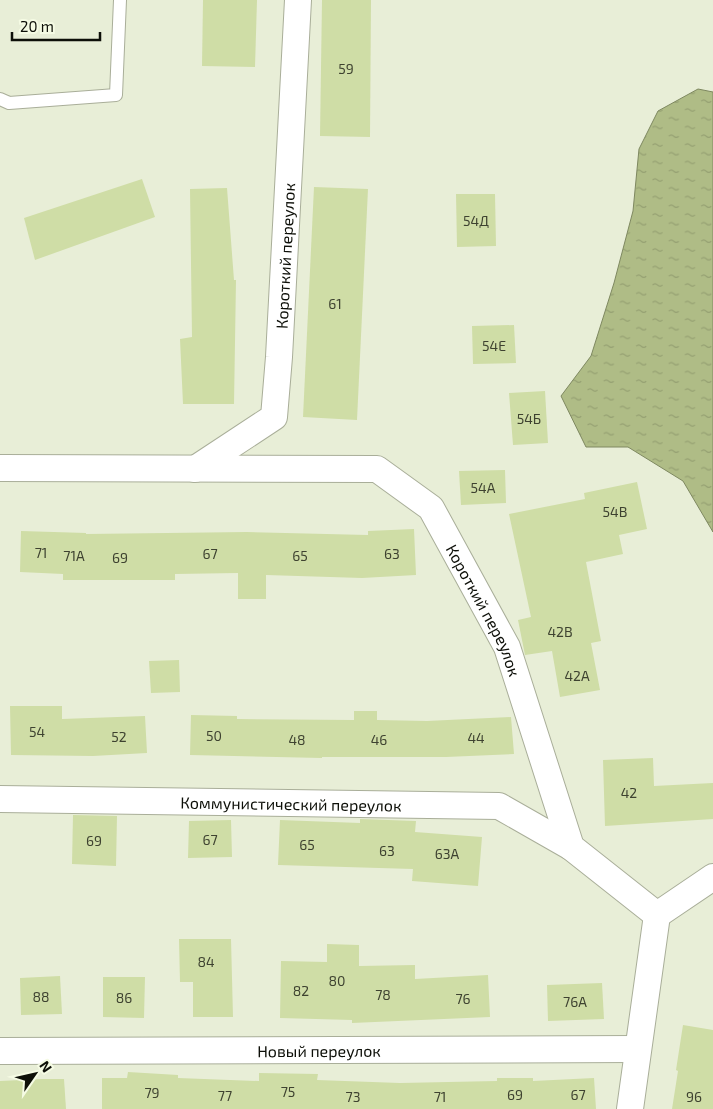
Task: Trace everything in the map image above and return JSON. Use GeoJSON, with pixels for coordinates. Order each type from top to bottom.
{"type":"FeatureCollection","features":[{"type":"Feature","properties":{"kind":"street","name":"Короткий переулок"},"geometry":{"type":"LineString","coordinates":[[195,469],[274,417],[298,0]]}},
{"type":"Feature","properties":{"kind":"street","name":"Короткий переулок"},"geometry":{"type":"LineString","coordinates":[[0,468],[377,469],[431,508],[507,647],[571,846]]}},
{"type":"Feature","properties":{"kind":"street","name":"Коммунистический переулок"},"geometry":{"type":"LineString","coordinates":[[0,799],[499,806],[571,846]]}},
{"type":"Feature","properties":{"kind":"street"},"geometry":{"type":"LineString","coordinates":[[571,846],[657,915]]}},
{"type":"Feature","properties":{"kind":"street"},"geometry":{"type":"LineString","coordinates":[[630,1109],[657,915],[713,877]]}},
{"type":"Feature","properties":{"kind":"street","name":"Новый переулок"},"geometry":{"type":"LineString","coordinates":[[0,1051],[638,1049]]}},
{"type":"Feature","properties":{"kind":"lane"},"geometry":{"type":"LineString","coordinates":[[0,99],[9,103],[116,95],[120,0]]}},
{"type":"Feature","properties":{"kind":"water"},"geometry":{"type":"Polygon","coordinates":[[[698,89],[713,92],[713,532],[683,481],[628,447],[586,447],[561,396],[591,356],[614,283],[633,211],[639,149],[658,111],[698,89]]]}},
{"type":"Feature","properties":{"kind":"building"},"geometry":{"type":"Polygon","coordinates":[[[203,0],[257,0],[255,67],[202,66],[203,0]]]}},
{"type":"Feature","properties":{"kind":"building"},"geometry":{"type":"Polygon","coordinates":[[[322,0],[371,0],[370,137],[320,136],[322,0]]]}},
{"type":"Feature","properties":{"kind":"building"},"geometry":{"type":"Polygon","coordinates":[[[142,179],[155,217],[35,260],[24,218],[142,179]]]}},
{"type":"Feature","properties":{"kind":"building"},"geometry":{"type":"Polygon","coordinates":[[[314,187],[368,189],[357,420],[303,417],[314,187]]]}},
{"type":"Feature","properties":{"kind":"building"},"geometry":{"type":"Polygon","coordinates":[[[227,188],[234,280],[236,280],[234,404],[183,404],[180,339],[192,337],[190,189],[227,188]]]}},
{"type":"Feature","properties":{"kind":"building"},"geometry":{"type":"Polygon","coordinates":[[[456,194],[495,194],[496,246],[457,247],[456,194]]]}},
{"type":"Feature","properties":{"kind":"building"},"geometry":{"type":"Polygon","coordinates":[[[514,325],[516,363],[473,364],[472,326],[514,325]]]}},
{"type":"Feature","properties":{"kind":"building"},"geometry":{"type":"Polygon","coordinates":[[[545,391],[548,443],[513,445],[509,393],[545,391]]]}},
{"type":"Feature","properties":{"kind":"building"},"geometry":{"type":"Polygon","coordinates":[[[505,470],[506,503],[461,505],[459,471],[505,470]]]}},
{"type":"Feature","properties":{"kind":"building"},"geometry":{"type":"Polygon","coordinates":[[[637,482],[647,529],[619,535],[623,554],[586,562],[601,641],[591,643],[600,690],[560,697],[552,651],[525,655],[518,620],[531,617],[509,514],[585,499],[584,493],[637,482]]]}},
{"type":"Feature","properties":{"kind":"building"},"geometry":{"type":"Polygon","coordinates":[[[414,529],[416,575],[362,578],[266,575],[266,599],[238,599],[238,573],[175,574],[175,580],[63,580],[63,574],[20,572],[21,531],[86,534],[247,532],[368,535],[368,531],[414,529]]]}},
{"type":"Feature","properties":{"kind":"building"},"geometry":{"type":"Polygon","coordinates":[[[179,660],[180,692],[151,693],[149,661],[179,660]]]}},
{"type":"Feature","properties":{"kind":"building"},"geometry":{"type":"Polygon","coordinates":[[[10,706],[62,706],[62,719],[145,716],[147,753],[93,756],[11,755],[10,706]]]}},
{"type":"Feature","properties":{"kind":"building"},"geometry":{"type":"Polygon","coordinates":[[[354,711],[377,711],[377,720],[427,721],[511,717],[514,754],[446,757],[322,758],[190,755],[191,715],[237,716],[237,719],[354,720],[354,711]]]}},
{"type":"Feature","properties":{"kind":"building"},"geometry":{"type":"Polygon","coordinates":[[[653,758],[654,786],[713,783],[713,819],[605,826],[603,760],[653,758]]]}},
{"type":"Feature","properties":{"kind":"building"},"geometry":{"type":"Polygon","coordinates":[[[73,815],[117,816],[116,866],[72,864],[73,815]]]}},
{"type":"Feature","properties":{"kind":"building"},"geometry":{"type":"Polygon","coordinates":[[[360,819],[416,821],[415,832],[482,837],[478,886],[412,881],[413,869],[278,865],[280,820],[360,823],[360,819]]]}},
{"type":"Feature","properties":{"kind":"building"},"geometry":{"type":"Polygon","coordinates":[[[231,820],[232,857],[188,858],[189,821],[231,820]]]}},
{"type":"Feature","properties":{"kind":"building"},"geometry":{"type":"Polygon","coordinates":[[[179,939],[231,939],[233,1017],[193,1017],[193,982],[180,982],[179,939]]]}},
{"type":"Feature","properties":{"kind":"building"},"geometry":{"type":"Polygon","coordinates":[[[327,944],[359,945],[359,966],[415,965],[415,979],[488,975],[490,1017],[352,1023],[352,1020],[280,1018],[281,961],[327,962],[327,944]]]}},
{"type":"Feature","properties":{"kind":"building"},"geometry":{"type":"Polygon","coordinates":[[[60,976],[62,1014],[21,1015],[20,978],[60,976]]]}},
{"type":"Feature","properties":{"kind":"building"},"geometry":{"type":"Polygon","coordinates":[[[103,977],[145,977],[144,1018],[103,1017],[103,977]]]}},
{"type":"Feature","properties":{"kind":"building"},"geometry":{"type":"Polygon","coordinates":[[[602,983],[604,1019],[548,1021],[547,985],[602,983]]]}},
{"type":"Feature","properties":{"kind":"building"},"geometry":{"type":"Polygon","coordinates":[[[683,1025],[713,1030],[713,1109],[672,1109],[683,1025]]]}},
{"type":"Feature","properties":{"kind":"building"},"geometry":{"type":"Polygon","coordinates":[[[128,1072],[178,1075],[178,1078],[259,1081],[259,1073],[318,1074],[317,1080],[400,1083],[497,1081],[497,1078],[533,1078],[533,1081],[594,1078],[596,1109],[102,1109],[102,1078],[127,1078],[128,1072]]]}},
{"type":"Feature","properties":{"kind":"building"},"geometry":{"type":"Polygon","coordinates":[[[64,1079],[66,1109],[0,1109],[0,1081],[64,1079]]]}}]}
